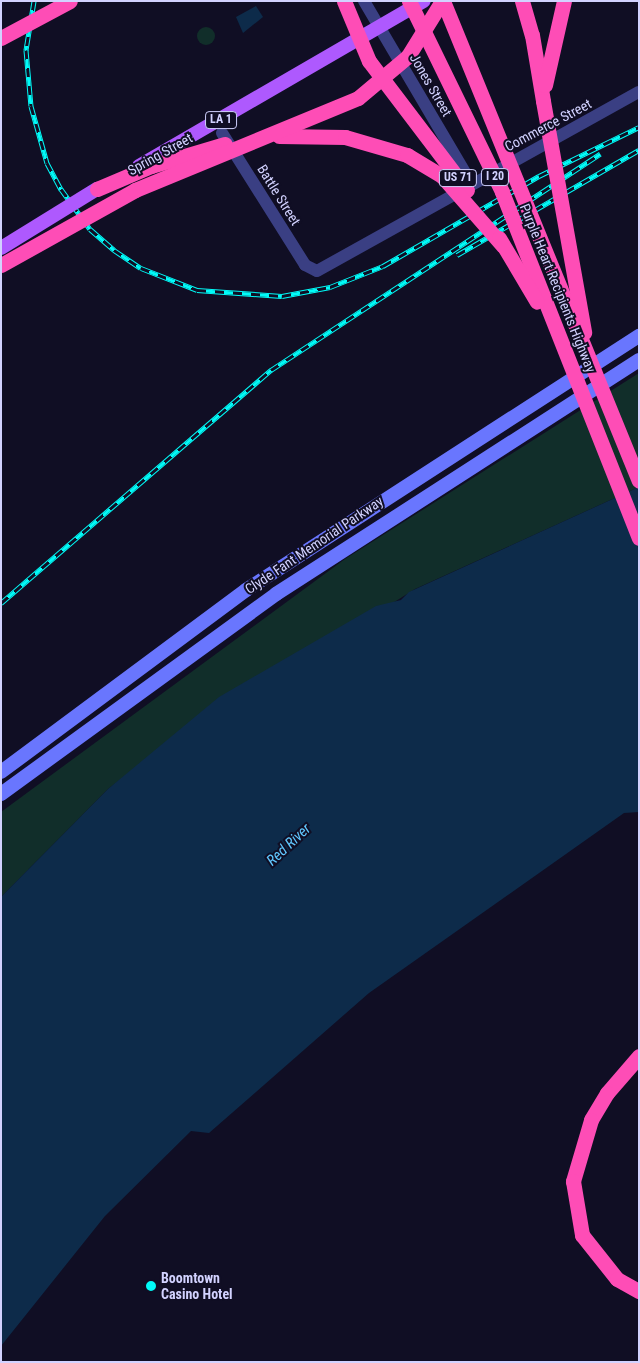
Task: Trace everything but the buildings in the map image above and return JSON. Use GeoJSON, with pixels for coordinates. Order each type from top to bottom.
{"type":"FeatureCollection","features":[{"type":"Feature","properties":{"kind":"highway"},"geometry":{"type":"LineString","coordinates":[[1,37],[70,1]]}},
{"type":"Feature","properties":{"kind":"highway","name":"US 71"},"geometry":{"type":"LineString","coordinates":[[344,1],[369,61],[488,218],[569,358]]}},
{"type":"Feature","properties":{"kind":"highway","name":"Purple Heart Recipients Highway"},"geometry":{"type":"LineString","coordinates":[[409,1],[473,127],[569,358],[639,538]]}},
{"type":"Feature","properties":{"kind":"highway"},"geometry":{"type":"LineString","coordinates":[[1,265],[134,190],[358,98],[408,56],[443,1]]}},
{"type":"Feature","properties":{"kind":"highway","name":"Purple Heart Recipients Highway"},"geometry":{"type":"LineString","coordinates":[[443,1],[639,481]]}},
{"type":"Feature","properties":{"kind":"highway"},"geometry":{"type":"LineString","coordinates":[[522,1],[532,34],[542,101],[588,355]]}},
{"type":"Feature","properties":{"kind":"highway"},"geometry":{"type":"LineString","coordinates":[[542,101],[564,1]]}},
{"type":"Feature","properties":{"kind":"highway"},"geometry":{"type":"LineString","coordinates":[[97,190],[152,166],[228,143],[298,134],[345,137],[391,148],[442,176],[503,246]]}},
{"type":"Feature","properties":{"kind":"highway"},"geometry":{"type":"LineString","coordinates":[[639,1056],[607,1093],[591,1120],[573,1181],[582,1235],[617,1279],[639,1291]]}},
{"type":"Feature","properties":{"kind":"main road"},"geometry":{"type":"LineString","coordinates":[[1,37],[57,1]]}},
{"type":"Feature","properties":{"kind":"main road","name":"Spring Street"},"geometry":{"type":"LineString","coordinates":[[1,248],[97,190],[424,1]]}},
{"type":"Feature","properties":{"kind":"main road","name":"Clyde Fant Memorial Parkway"},"geometry":{"type":"LineString","coordinates":[[1,772],[246,590],[639,336]]}},
{"type":"Feature","properties":{"kind":"main road","name":"Clyde Fant Memorial Parkway"},"geometry":{"type":"LineString","coordinates":[[1,794],[276,594],[639,360]]}},
{"type":"Feature","properties":{"kind":"street","name":"Jones Street"},"geometry":{"type":"LineString","coordinates":[[364,1],[472,184]]}},
{"type":"Feature","properties":{"kind":"street","name":"Commerce Street"},"geometry":{"type":"LineString","coordinates":[[313,270],[639,92]]}},
{"type":"Feature","properties":{"kind":"street","name":"Battle Street"},"geometry":{"type":"LineString","coordinates":[[222,133],[305,265],[313,270]]}},
{"type":"Feature","properties":{"kind":"green space"},"geometry":{"type":"Polygon","coordinates":[[[202,27],[210,27],[215,32],[213,43],[202,45],[197,40],[197,32],[202,27]]]}},
{"type":"Feature","properties":{"kind":"green space"},"geometry":{"type":"Polygon","coordinates":[[[639,373],[639,487],[415,589],[156,752],[108,789],[1,897],[1,812],[345,559],[639,373]]]}},
{"type":"Feature","properties":{"kind":"water"},"geometry":{"type":"Polygon","coordinates":[[[256,6],[263,17],[243,33],[236,17],[256,6]]]}},
{"type":"Feature","properties":{"kind":"water","name":"Red River"},"geometry":{"type":"Polygon","coordinates":[[[639,487],[639,812],[624,813],[369,993],[209,1133],[191,1131],[105,1216],[1,1346],[1,897],[108,789],[219,697],[376,606],[401,600],[409,592],[639,487]]]}},
{"type":"Feature","properties":{"kind":"railway"},"geometry":{"type":"LineString","coordinates":[[34,1],[26,50],[31,106],[47,163],[61,189],[90,229],[114,250],[141,268],[197,290],[282,296],[330,287],[383,266],[539,176],[639,127]]}},
{"type":"Feature","properties":{"kind":"railway"},"geometry":{"type":"LineString","coordinates":[[457,255],[639,150]]}},
{"type":"Feature","properties":{"kind":"railway"},"geometry":{"type":"LineString","coordinates":[[1,603],[271,370],[600,154]]}},
{"type":"Feature","properties":{"kind":"place","name":"Boomtown Casino Hotel"},"geometry":{"type":"Point","coordinates":[151,1286]}}]}
